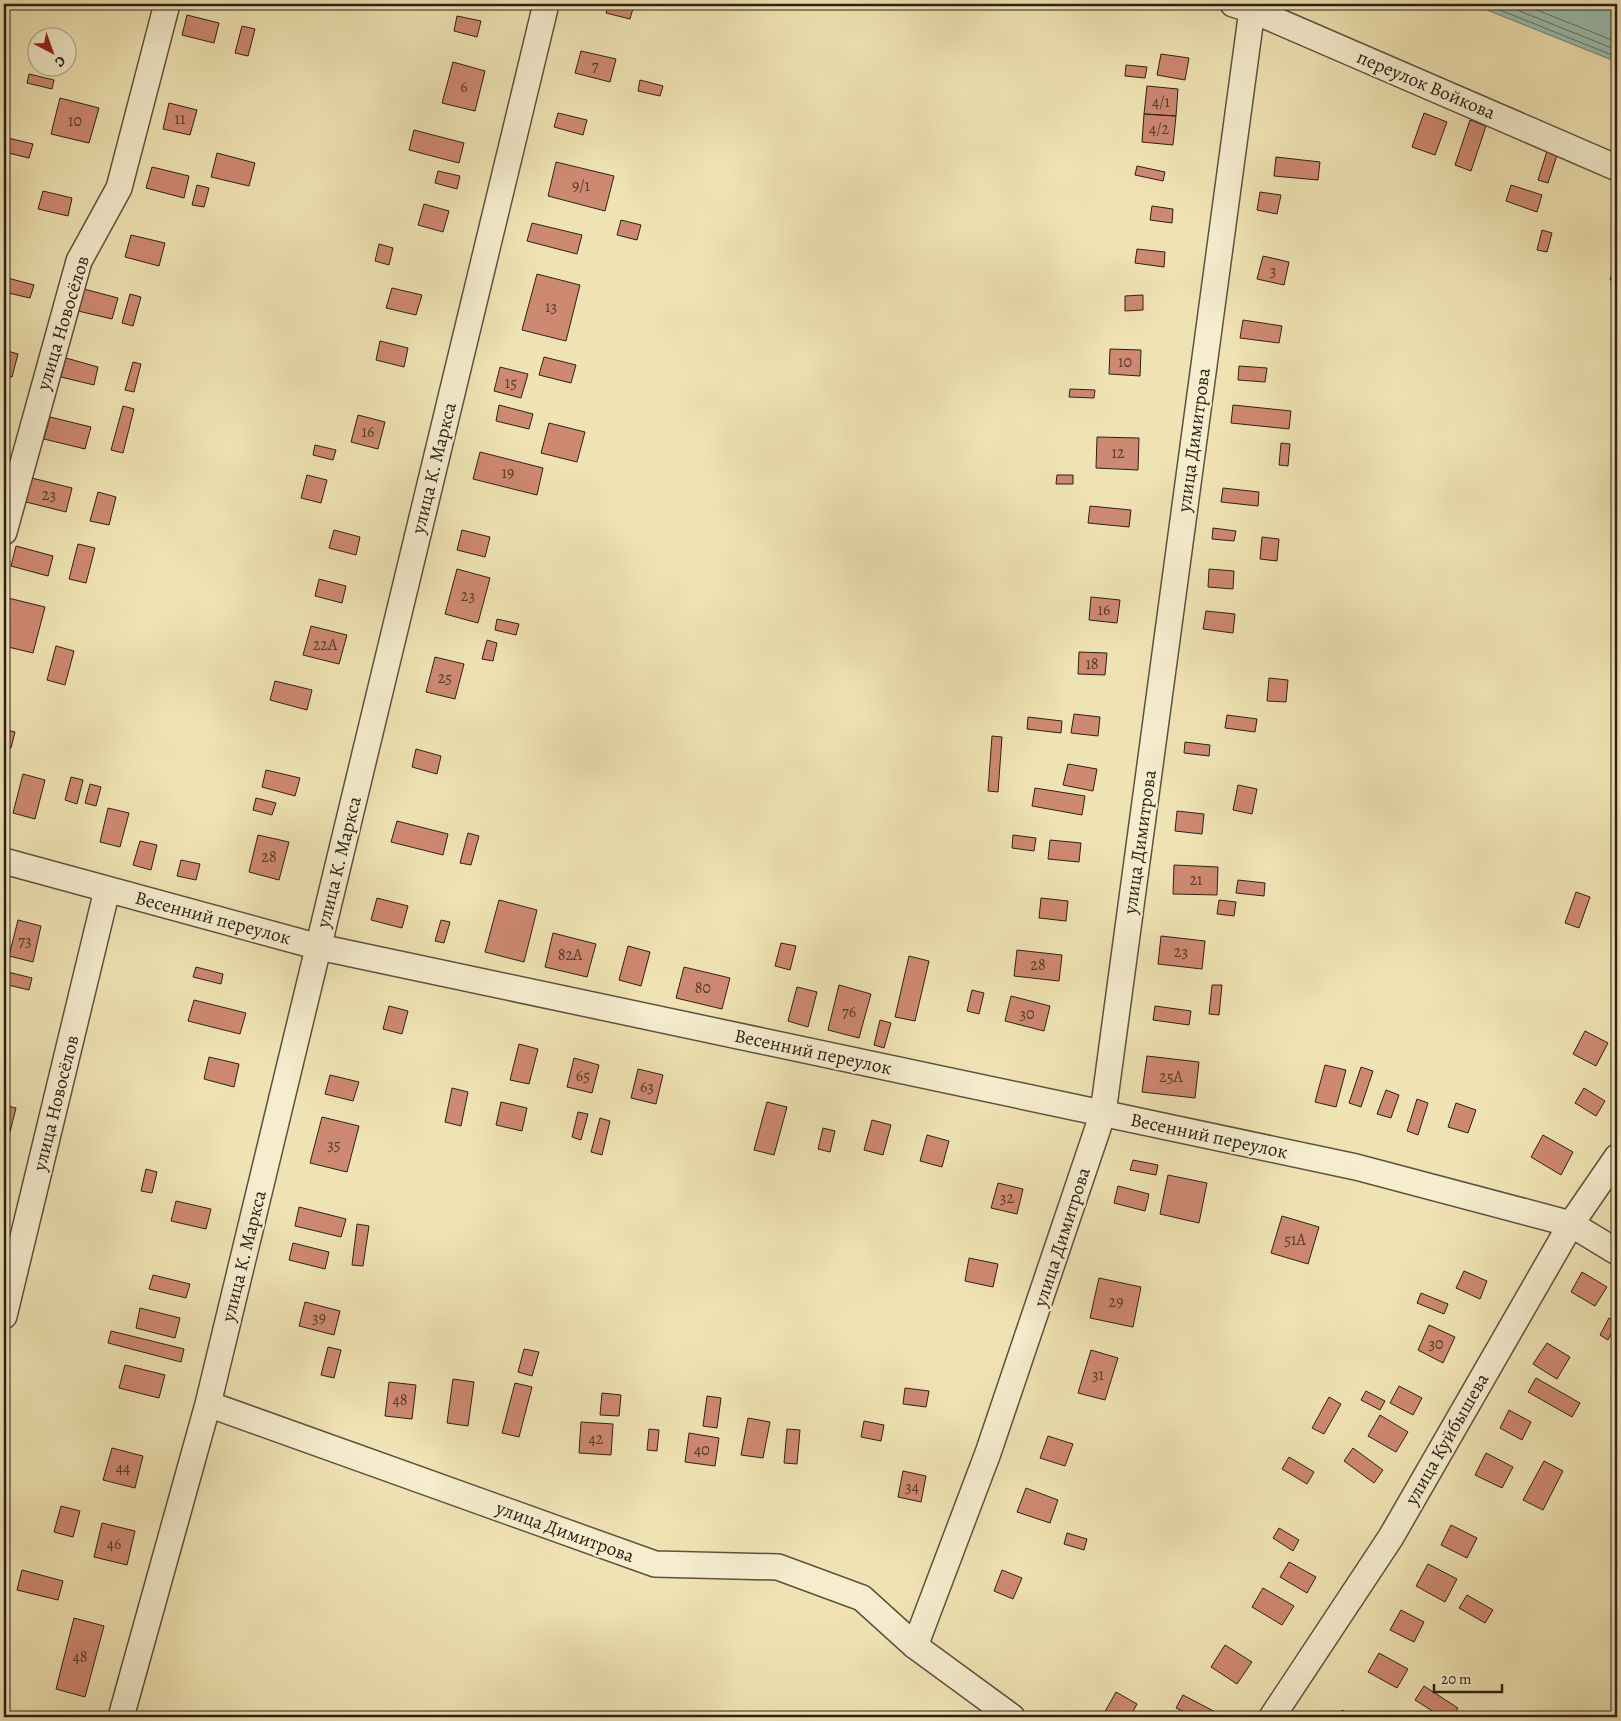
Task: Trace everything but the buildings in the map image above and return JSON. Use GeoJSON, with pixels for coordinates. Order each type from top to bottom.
{"type":"FeatureCollection","features":[{"type":"Feature","properties":{"kind":"street","name":"улица Новосёлов"},"geometry":{"type":"LineString","coordinates":[[4,532],[79,261],[119,188],[167,4]]}},
{"type":"Feature","properties":{"kind":"street","name":"улица К. Маркса"},"geometry":{"type":"LineString","coordinates":[[121,1717],[208,1404],[546,4]]}},
{"type":"Feature","properties":{"kind":"street","name":"переулок Войкова"},"geometry":{"type":"LineString","coordinates":[[1243,7],[1617,168]]}},
{"type":"Feature","properties":{"kind":"street","name":"улица Димитрова"},"geometry":{"type":"LineString","coordinates":[[915,1646],[988,1453],[1103,1113],[1243,7]]}},
{"type":"Feature","properties":{"kind":"street","name":"Весенний переулок"},"geometry":{"type":"LineString","coordinates":[[4,861],[319,947],[1356,1167],[1571,1224],[1617,1252]]}},
{"type":"Feature","properties":{"kind":"street","name":"улица Новосёлов"},"geometry":{"type":"LineString","coordinates":[[4,1316],[108,890]]}},
{"type":"Feature","properties":{"kind":"street","name":"улица Куйбышева"},"geometry":{"type":"LineString","coordinates":[[1272,1717],[1391,1536],[1571,1224],[1617,1157]]}},
{"type":"Feature","properties":{"kind":"street","name":"улица Димитрова"},"geometry":{"type":"LineString","coordinates":[[208,1404],[655,1564],[778,1567],[862,1598],[915,1646],[1012,1717]]}},
{"type":"Feature","properties":{"kind":"water"},"geometry":{"type":"Polygon","coordinates":[[[1472,4],[1617,4],[1617,62],[1472,4]]]}}]}
